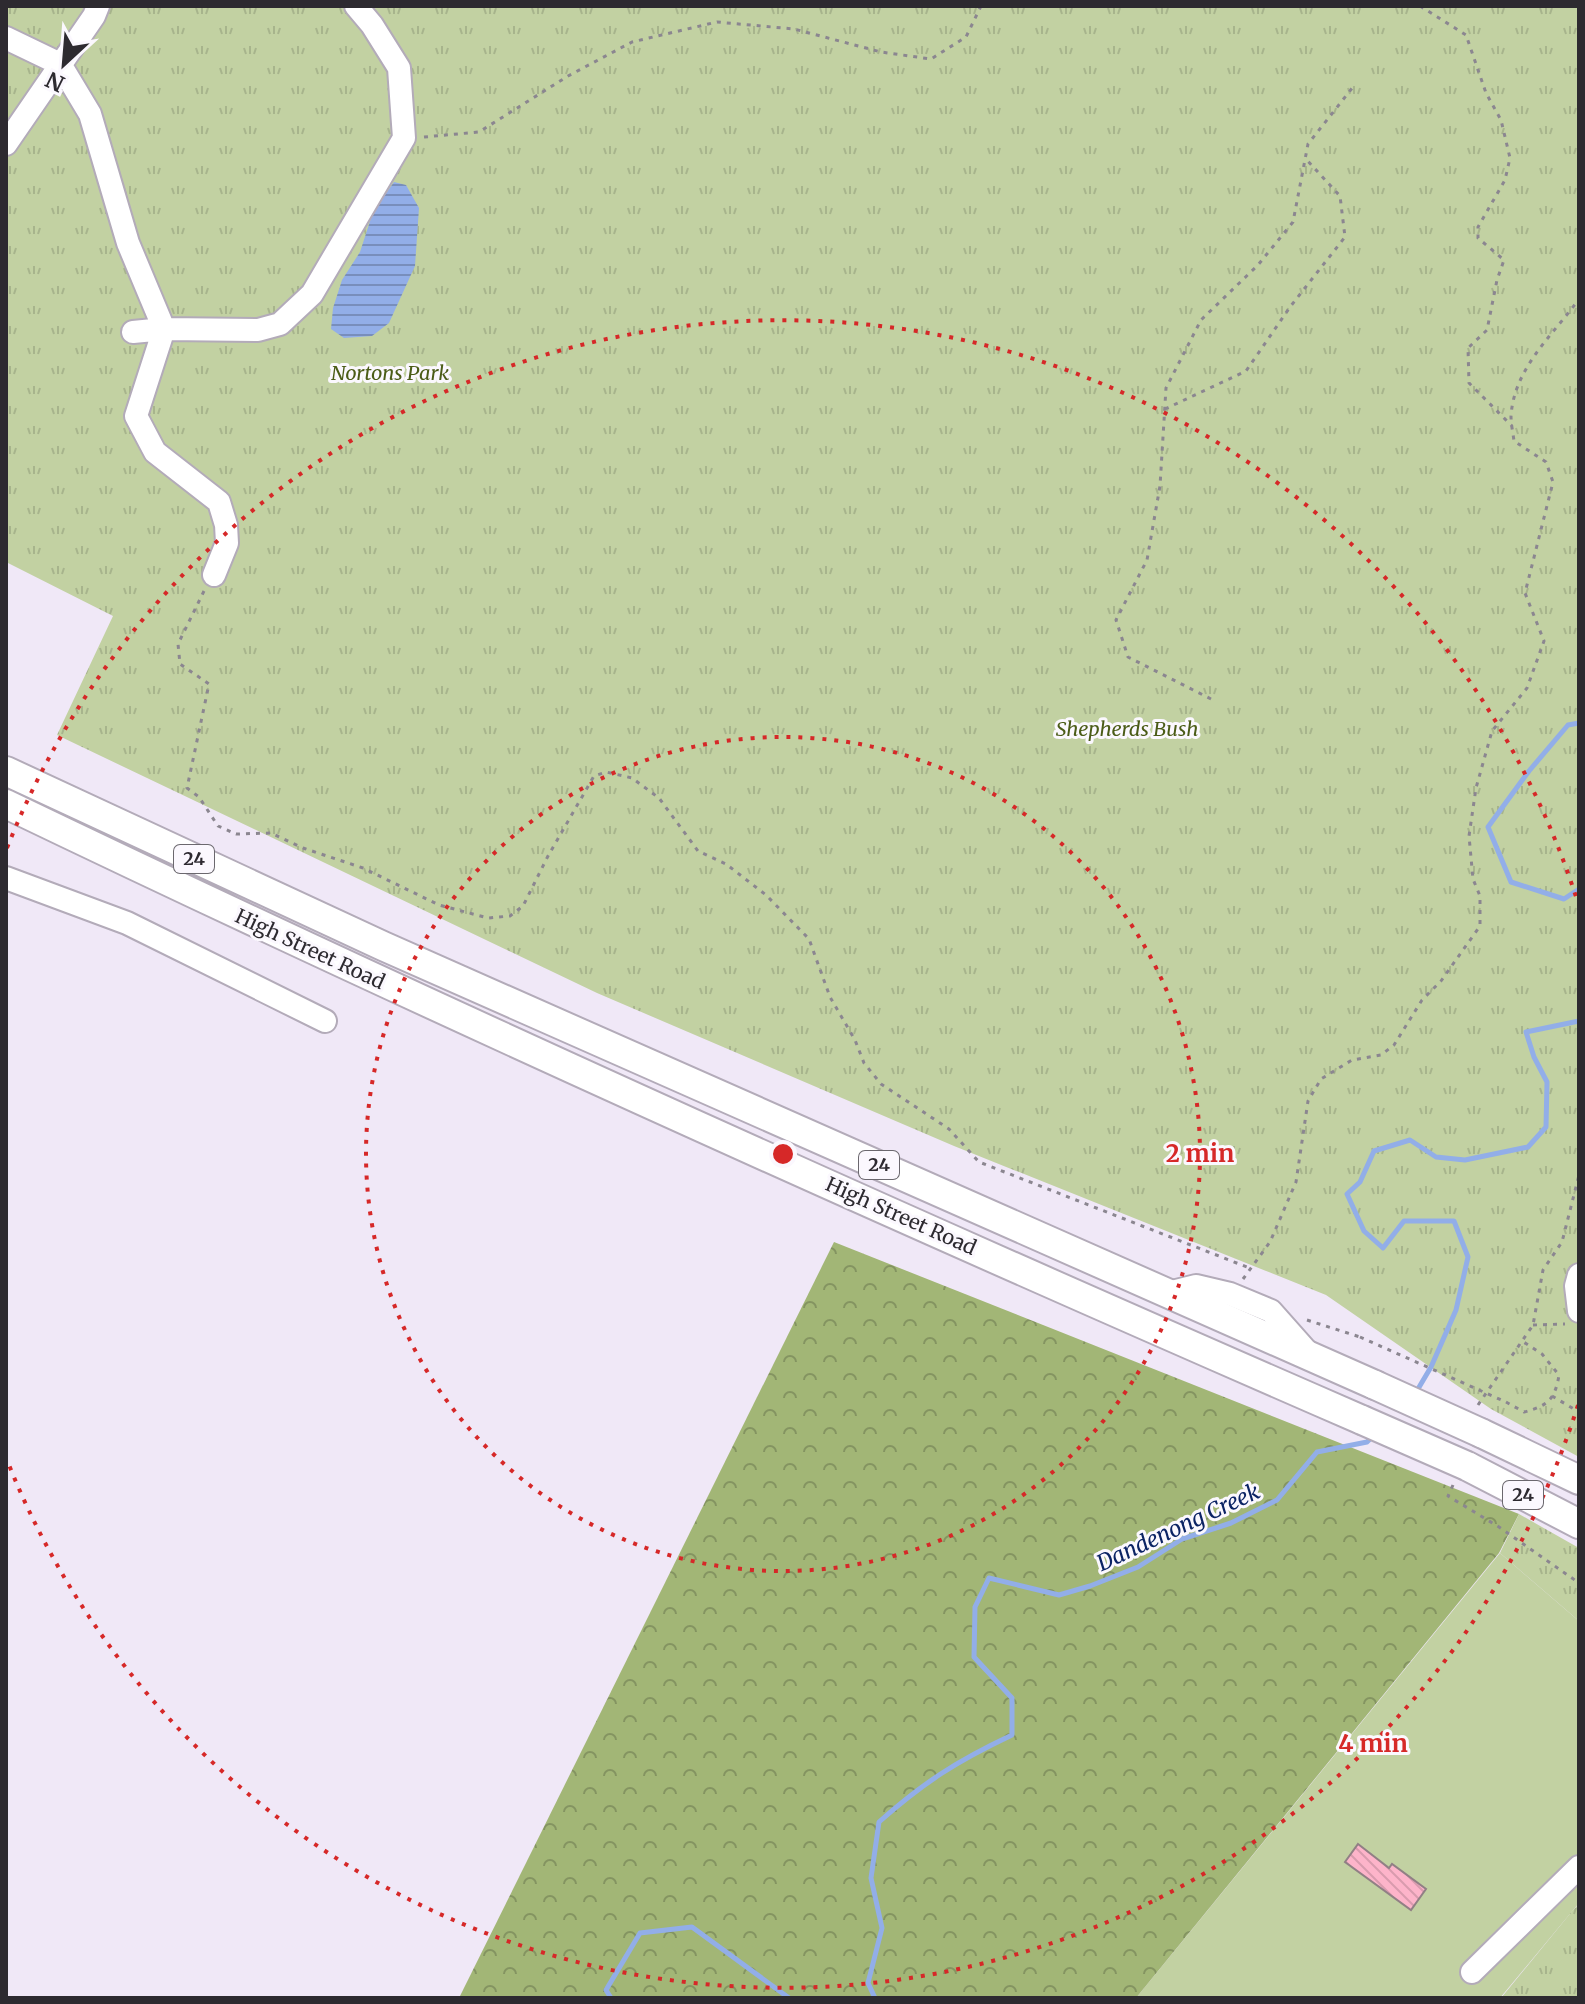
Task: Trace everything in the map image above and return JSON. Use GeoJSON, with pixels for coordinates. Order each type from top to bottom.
{"type":"FeatureCollection","features":[{"type":"Feature","properties":{"kind":"main road","name":"High Street Road"},"geometry":{"type":"LineString","coordinates":[[6,771],[383,946],[1375,1385],[1479,1420],[1579,1480]]}},
{"type":"Feature","properties":{"kind":"main road","name":"High Street Road"},"geometry":{"type":"LineString","coordinates":[[6,804],[369,976],[1362,1420],[1460,1474],[1579,1524]]}},
{"type":"Feature","properties":{"kind":"main road"},"geometry":{"type":"LineString","coordinates":[[369,976],[383,946]]}},
{"type":"Feature","properties":{"kind":"lane"},"geometry":{"type":"LineString","coordinates":[[6,144],[98,6]]}},
{"type":"Feature","properties":{"kind":"lane"},"geometry":{"type":"LineString","coordinates":[[133,332],[164,329],[258,330],[280,324],[312,294],[404,138],[399,68],[356,6]]}},
{"type":"Feature","properties":{"kind":"lane"},"geometry":{"type":"LineString","coordinates":[[6,38],[60,64],[90,114],[128,243],[164,329],[136,416],[155,452],[219,502],[226,525],[227,543],[214,575]]}},
{"type":"Feature","properties":{"kind":"lane"},"geometry":{"type":"LineString","coordinates":[[6,878],[127,923],[325,1021]]}},
{"type":"Feature","properties":{"kind":"lane"},"geometry":{"type":"LineString","coordinates":[[1579,1275],[1576,1286],[1579,1311]]}},
{"type":"Feature","properties":{"kind":"lane"},"geometry":{"type":"LineString","coordinates":[[1168,1293],[1196,1286],[1230,1294],[1271,1311],[1312,1357]]}},
{"type":"Feature","properties":{"kind":"lane"},"geometry":{"type":"LineString","coordinates":[[1472,1972],[1579,1867]]}},
{"type":"Feature","properties":{"kind":"path"},"geometry":{"type":"LineString","coordinates":[[404,138],[479,132],[568,76],[632,42],[717,22],[794,29],[881,52],[931,59],[966,37],[981,6]]}},
{"type":"Feature","properties":{"kind":"path"},"geometry":{"type":"LineString","coordinates":[[1420,6],[1466,35],[1486,93],[1501,120],[1510,158],[1505,180],[1478,227],[1478,238],[1504,260],[1487,330],[1468,348],[1467,368],[1469,383],[1513,426]]}},
{"type":"Feature","properties":{"kind":"path"},"geometry":{"type":"LineString","coordinates":[[1211,699],[1128,657],[1116,620],[1147,560],[1160,486],[1166,388],[1201,320],[1258,265],[1293,222],[1308,144],[1353,87]]}},
{"type":"Feature","properties":{"kind":"path"},"geometry":{"type":"LineString","coordinates":[[1165,409],[1246,371],[1290,307],[1345,237],[1340,196],[1305,158]]}},
{"type":"Feature","properties":{"kind":"path"},"geometry":{"type":"LineString","coordinates":[[1230,1294],[1270,1242],[1296,1182],[1308,1101],[1321,1079],[1352,1060],[1381,1055],[1394,1045],[1422,1000],[1441,981],[1480,926],[1480,896],[1473,879],[1469,836],[1476,788],[1492,731],[1527,688],[1544,641],[1525,593],[1553,482],[1546,462],[1514,441],[1511,416],[1516,394],[1529,364],[1544,340],[1579,299]]}},
{"type":"Feature","properties":{"kind":"path"},"geometry":{"type":"LineString","coordinates":[[214,575],[197,601],[178,644],[180,664],[209,684],[187,788],[199,797],[218,826],[236,834],[271,833],[303,848],[363,868],[439,905],[488,918],[510,916],[523,906],[594,776],[606,772],[632,778],[659,798],[698,851],[726,864],[766,895],[809,939],[830,997],[855,1040],[864,1063],[881,1084],[949,1129],[979,1162],[1252,1269]]}},
{"type":"Feature","properties":{"kind":"path"},"geometry":{"type":"LineString","coordinates":[[1479,1420],[1533,1325],[1543,1270],[1562,1242],[1579,1175]]}},
{"type":"Feature","properties":{"kind":"path"},"geometry":{"type":"LineString","coordinates":[[1306,1320],[1360,1337],[1524,1412],[1543,1407],[1557,1391],[1559,1375],[1542,1354],[1522,1341]]}},
{"type":"Feature","properties":{"kind":"path"},"geometry":{"type":"LineString","coordinates":[[1533,1325],[1579,1324]]}},
{"type":"Feature","properties":{"kind":"path"},"geometry":{"type":"LineString","coordinates":[[1552,1396],[1579,1412]]}},
{"type":"Feature","properties":{"kind":"path"},"geometry":{"type":"LineString","coordinates":[[1460,1474],[1448,1496],[1579,1583]]}},
{"type":"Feature","properties":{"kind":"green space","name":"Shepherds Bush"},"geometry":{"type":"Polygon","coordinates":[[[6,6],[1579,6],[1579,1457],[1491,1409],[1326,1295],[954,1146],[597,993],[57,735],[113,616],[6,562],[6,6]]]}},
{"type":"Feature","properties":{"kind":"green space"},"geometry":{"type":"Polygon","coordinates":[[[834,1242],[1519,1514],[1499,1553],[1136,1998],[459,1998],[834,1242]]]}},
{"type":"Feature","properties":{"kind":"green space"},"geometry":{"type":"Polygon","coordinates":[[[1519,1514],[1579,1548],[1579,1621],[1500,1553],[1519,1514]]]}},
{"type":"Feature","properties":{"kind":"green space"},"geometry":{"type":"Polygon","coordinates":[[[1500,1553],[1579,1621],[1579,1903],[1500,1998],[1136,1998],[1500,1553]]]}},
{"type":"Feature","properties":{"kind":"green space"},"geometry":{"type":"Polygon","coordinates":[[[1579,1904],[1579,1998],[1501,1998],[1573,1910],[1579,1904]]]}},
{"type":"Feature","properties":{"kind":"water"},"geometry":{"type":"Polygon","coordinates":[[[394,182],[406,185],[419,208],[415,266],[389,323],[372,336],[344,338],[331,329],[333,308],[342,280],[360,252],[373,212],[394,182]]]}},
{"type":"Feature","properties":{"kind":"building"},"geometry":{"type":"Polygon","coordinates":[[[1358,1844],[1389,1868],[1392,1864],[1426,1889],[1411,1910],[1345,1862],[1358,1844]]]}},
{"type":"Feature","properties":{"kind":"waterway","name":"Dandenong Creek"},"geometry":{"type":"LineString","coordinates":[[1579,723],[1568,725],[1488,827],[1511,882],[1564,899],[1579,889]]}},
{"type":"Feature","properties":{"kind":"waterway","name":"Dandenong Creek"},"geometry":{"type":"LineString","coordinates":[[1415,1394],[1431,1367],[1456,1310],[1468,1257],[1454,1221],[1404,1221],[1383,1248],[1364,1231],[1347,1194],[1360,1182],[1374,1151],[1410,1140],[1436,1157],[1465,1160],[1528,1147],[1546,1127],[1547,1082],[1526,1032],[1579,1021]]}},
{"type":"Feature","properties":{"kind":"waterway","name":"Dandenong Creek"},"geometry":{"type":"LineString","coordinates":[[875,1998],[868,1983],[882,1928],[871,1878],[879,1822],[942,1773],[1012,1735],[1012,1698],[974,1657],[975,1607],[989,1578],[1059,1595],[1090,1586],[1138,1567],[1182,1539],[1231,1523],[1277,1500],[1317,1452],[1367,1442],[1374,1435]]}},
{"type":"Feature","properties":{"kind":"waterway","name":"Dandenong Creek"},"geometry":{"type":"LineString","coordinates":[[611,1998],[606,1990],[640,1933],[692,1927],[789,1998]]}},
{"type":"Feature","properties":{"kind":"park label","name":"Nortons Park"},"geometry":{"type":"Point","coordinates":[390,373]}}]}
